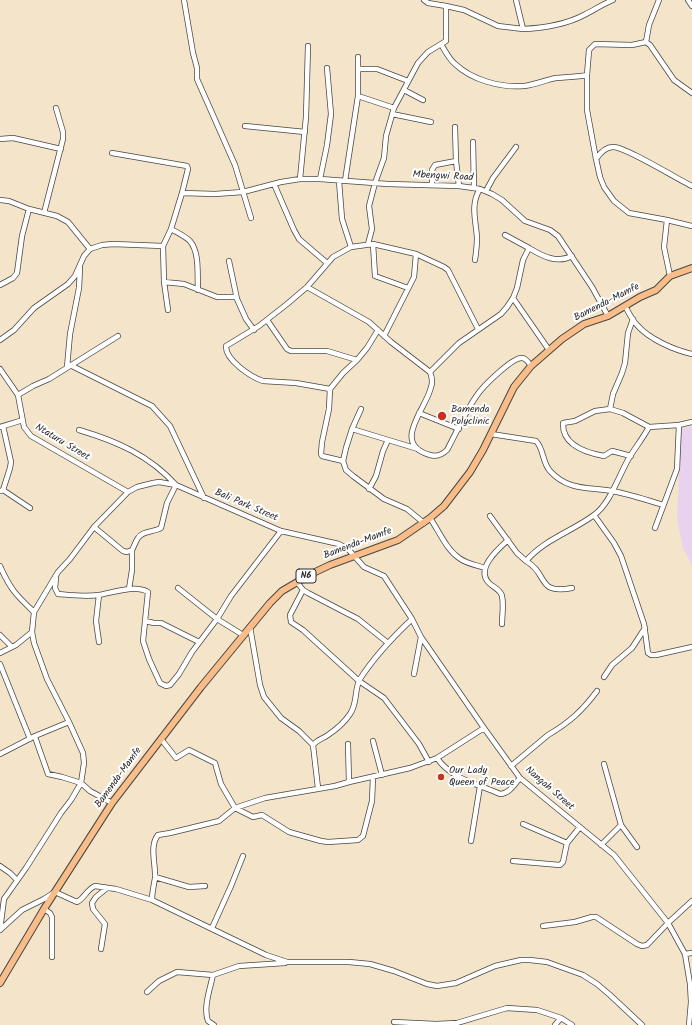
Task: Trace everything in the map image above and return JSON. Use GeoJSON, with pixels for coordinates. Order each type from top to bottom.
{"type":"FeatureCollection","features":[{"type":"Feature","properties":{"kind":"highway","name":"Bamenda-Mamfe"},"geometry":{"type":"LineString","coordinates":[[0,983],[44,909],[112,803],[201,687],[270,603],[282,591],[297,582],[330,565],[398,540],[424,523],[444,506],[458,490],[470,472],[491,434],[514,387],[531,366],[549,350],[584,324],[608,316],[640,297],[656,290],[670,276],[692,268]]}},
{"type":"Feature","properties":{"kind":"street"},"geometry":{"type":"LineString","coordinates":[[184,0],[197,68],[197,79],[238,172],[251,218]]}},
{"type":"Feature","properties":{"kind":"street"},"geometry":{"type":"LineString","coordinates":[[424,0],[428,3],[464,10],[498,26],[523,29],[546,28],[560,25],[577,19],[612,0]]}},
{"type":"Feature","properties":{"kind":"street"},"geometry":{"type":"LineString","coordinates":[[516,0],[523,29]]}},
{"type":"Feature","properties":{"kind":"street"},"geometry":{"type":"LineString","coordinates":[[646,42],[649,25],[659,0]]}},
{"type":"Feature","properties":{"kind":"street"},"geometry":{"type":"LineString","coordinates":[[688,0],[692,6]]}},
{"type":"Feature","properties":{"kind":"street"},"geometry":{"type":"LineString","coordinates":[[408,288],[374,276],[371,244],[372,229],[369,206],[384,158],[386,136],[394,108],[414,68],[422,58],[446,42],[446,6]]}},
{"type":"Feature","properties":{"kind":"street"},"geometry":{"type":"LineString","coordinates":[[646,42],[632,45],[595,44],[592,45],[588,54],[587,110],[600,177],[604,187],[614,201],[629,212],[692,226]]}},
{"type":"Feature","properties":{"kind":"street"},"geometry":{"type":"LineString","coordinates":[[646,42],[650,45],[674,80],[692,93]]}},
{"type":"Feature","properties":{"kind":"street"},"geometry":{"type":"LineString","coordinates":[[441,44],[451,61],[456,66],[476,78],[503,85],[524,86],[555,79],[587,75]]}},
{"type":"Feature","properties":{"kind":"street"},"geometry":{"type":"LineString","coordinates":[[300,179],[308,94],[308,46]]}},
{"type":"Feature","properties":{"kind":"street"},"geometry":{"type":"LineString","coordinates":[[345,181],[358,96],[358,56]]}},
{"type":"Feature","properties":{"kind":"street"},"geometry":{"type":"LineString","coordinates":[[320,179],[330,121],[327,68]]}},
{"type":"Feature","properties":{"kind":"street"},"geometry":{"type":"LineString","coordinates":[[359,69],[377,69],[408,81]]}},
{"type":"Feature","properties":{"kind":"street"},"geometry":{"type":"LineString","coordinates":[[404,90],[423,100]]}},
{"type":"Feature","properties":{"kind":"street"},"geometry":{"type":"LineString","coordinates":[[358,96],[394,108]]}},
{"type":"Feature","properties":{"kind":"street"},"geometry":{"type":"LineString","coordinates":[[44,213],[61,149],[63,132],[56,108]]}},
{"type":"Feature","properties":{"kind":"street"},"geometry":{"type":"LineString","coordinates":[[392,114],[430,122]]}},
{"type":"Feature","properties":{"kind":"street"},"geometry":{"type":"LineString","coordinates":[[245,126],[305,132]]}},
{"type":"Feature","properties":{"kind":"street"},"geometry":{"type":"LineString","coordinates":[[455,127],[458,186]]}},
{"type":"Feature","properties":{"kind":"street"},"geometry":{"type":"LineString","coordinates":[[0,140],[17,138],[61,149]]}},
{"type":"Feature","properties":{"kind":"street"},"geometry":{"type":"LineString","coordinates":[[472,142],[474,188]]}},
{"type":"Feature","properties":{"kind":"street"},"geometry":{"type":"LineString","coordinates":[[486,191],[516,147]]}},
{"type":"Feature","properties":{"kind":"street"},"geometry":{"type":"LineString","coordinates":[[596,159],[606,149],[616,147],[629,152],[692,186]]}},
{"type":"Feature","properties":{"kind":"street"},"geometry":{"type":"LineString","coordinates":[[112,153],[186,166],[188,169],[171,229],[163,246],[164,282],[168,310]]}},
{"type":"Feature","properties":{"kind":"street"},"geometry":{"type":"LineString","coordinates":[[432,184],[432,170],[435,165],[456,161]]}},
{"type":"Feature","properties":{"kind":"street","name":"Mbengwi Road"},"geometry":{"type":"LineString","coordinates":[[182,193],[214,194],[243,192],[300,179],[432,184],[480,189],[502,200],[524,221],[550,230],[558,236],[592,287],[608,316]]}},
{"type":"Feature","properties":{"kind":"street"},"geometry":{"type":"LineString","coordinates":[[339,181],[344,226],[351,247]]}},
{"type":"Feature","properties":{"kind":"street"},"geometry":{"type":"LineString","coordinates":[[274,184],[299,239],[327,263]]}},
{"type":"Feature","properties":{"kind":"street"},"geometry":{"type":"LineString","coordinates":[[475,260],[477,239],[474,207],[476,197],[480,189]]}},
{"type":"Feature","properties":{"kind":"street"},"geometry":{"type":"LineString","coordinates":[[0,200],[9,201],[29,209],[57,216],[68,222],[90,249]]}},
{"type":"Feature","properties":{"kind":"street"},"geometry":{"type":"LineString","coordinates":[[0,285],[13,278],[17,273],[22,236],[29,209]]}},
{"type":"Feature","properties":{"kind":"street"},"geometry":{"type":"LineString","coordinates":[[667,220],[664,247],[670,276]]}},
{"type":"Feature","properties":{"kind":"street"},"geometry":{"type":"LineString","coordinates":[[171,229],[184,236],[193,246],[196,255],[198,290]]}},
{"type":"Feature","properties":{"kind":"street"},"geometry":{"type":"LineString","coordinates":[[505,234],[546,257],[559,260],[572,256]]}},
{"type":"Feature","properties":{"kind":"street"},"geometry":{"type":"LineString","coordinates":[[0,340],[14,330],[34,308],[68,284],[75,276],[84,256],[90,249],[102,245],[113,244],[163,246]]}},
{"type":"Feature","properties":{"kind":"street"},"geometry":{"type":"LineString","coordinates":[[330,389],[296,383],[263,381],[255,378],[244,372],[230,358],[226,348],[227,345],[254,330],[267,320],[307,287],[327,263],[340,252],[351,247],[371,244],[416,254],[441,264],[448,270],[478,328]]}},
{"type":"Feature","properties":{"kind":"street"},"geometry":{"type":"LineString","coordinates":[[430,372],[459,343],[478,328],[501,314],[507,307],[517,288],[523,260],[529,248]]}},
{"type":"Feature","properties":{"kind":"street"},"geometry":{"type":"LineString","coordinates":[[384,336],[415,271],[416,254]]}},
{"type":"Feature","properties":{"kind":"street"},"geometry":{"type":"LineString","coordinates":[[229,261],[236,297],[246,319],[254,330]]}},
{"type":"Feature","properties":{"kind":"street"},"geometry":{"type":"LineString","coordinates":[[68,366],[70,334],[80,288],[80,267]]}},
{"type":"Feature","properties":{"kind":"street"},"geometry":{"type":"LineString","coordinates":[[164,282],[180,283],[217,297],[236,297]]}},
{"type":"Feature","properties":{"kind":"street"},"geometry":{"type":"LineString","coordinates":[[307,287],[360,316],[430,372],[432,381],[431,388],[413,424],[413,443],[418,449]]}},
{"type":"Feature","properties":{"kind":"street"},"geometry":{"type":"LineString","coordinates":[[513,298],[549,350]]}},
{"type":"Feature","properties":{"kind":"street"},"geometry":{"type":"LineString","coordinates":[[625,306],[638,326],[660,343],[692,354]]}},
{"type":"Feature","properties":{"kind":"street"},"geometry":{"type":"LineString","coordinates":[[610,409],[613,394],[625,363],[628,333],[633,319]]}},
{"type":"Feature","properties":{"kind":"street"},"geometry":{"type":"LineString","coordinates":[[267,320],[287,349],[290,351],[332,352],[357,360]]}},
{"type":"Feature","properties":{"kind":"street"},"geometry":{"type":"LineString","coordinates":[[343,461],[322,456],[321,454],[329,409],[330,389],[367,348],[378,330]]}},
{"type":"Feature","properties":{"kind":"street"},"geometry":{"type":"LineString","coordinates":[[18,395],[49,379],[118,336]]}},
{"type":"Feature","properties":{"kind":"street"},"geometry":{"type":"LineString","coordinates":[[352,429],[418,449],[432,456],[438,456],[447,450],[475,398],[493,378],[518,358],[524,358],[531,366]]}},
{"type":"Feature","properties":{"kind":"street"},"geometry":{"type":"LineString","coordinates":[[68,366],[152,406],[170,426],[204,498]]}},
{"type":"Feature","properties":{"kind":"street","name":"Ntaturu Street"},"geometry":{"type":"LineString","coordinates":[[0,369],[18,395],[23,420],[27,432],[31,436],[128,492]]}},
{"type":"Feature","properties":{"kind":"street"},"geometry":{"type":"LineString","coordinates":[[361,409],[352,429],[343,461],[348,472],[387,501],[407,509],[424,523]]}},
{"type":"Feature","properties":{"kind":"street"},"geometry":{"type":"LineString","coordinates":[[631,456],[612,451],[604,456],[580,449],[572,444],[566,436],[563,426],[565,422],[575,421],[595,411],[610,409],[623,412],[649,427],[679,425],[692,422]]}},
{"type":"Feature","properties":{"kind":"street"},"geometry":{"type":"LineString","coordinates":[[419,413],[458,429]]}},
{"type":"Feature","properties":{"kind":"street"},"geometry":{"type":"LineString","coordinates":[[23,420],[2,426],[11,462],[2,491],[30,508]]}},
{"type":"Feature","properties":{"kind":"street"},"geometry":{"type":"LineString","coordinates":[[655,528],[677,469],[679,425]]}},
{"type":"Feature","properties":{"kind":"street"},"geometry":{"type":"LineString","coordinates":[[526,561],[540,547],[594,515],[606,502],[649,427]]}},
{"type":"Feature","properties":{"kind":"street"},"geometry":{"type":"LineString","coordinates":[[79,430],[107,438],[121,445],[159,468],[176,485],[166,509],[161,528],[140,536],[132,550],[132,570],[129,589]]}},
{"type":"Feature","properties":{"kind":"street"},"geometry":{"type":"LineString","coordinates":[[491,434],[536,441],[540,444],[545,464],[550,471],[558,479],[579,488],[612,491],[663,505]]}},
{"type":"Feature","properties":{"kind":"street"},"geometry":{"type":"LineString","coordinates":[[368,488],[376,476],[383,451],[388,440]]}},
{"type":"Feature","properties":{"kind":"street","name":"Bali Park Street"},"geometry":{"type":"LineString","coordinates":[[128,492],[137,487],[159,482],[176,485],[281,531],[339,544],[348,549],[354,556]]}},
{"type":"Feature","properties":{"kind":"street"},"geometry":{"type":"LineString","coordinates":[[0,930],[2,899],[26,868],[81,783],[84,763],[83,753],[47,679],[34,643],[32,632],[34,612],[58,572],[70,559],[94,527],[128,492]]}},
{"type":"Feature","properties":{"kind":"street"},"geometry":{"type":"LineString","coordinates":[[594,515],[614,543],[621,556],[645,627],[648,653],[651,655],[692,647]]}},
{"type":"Feature","properties":{"kind":"street"},"geometry":{"type":"LineString","coordinates":[[490,516],[517,553],[536,569],[544,584],[548,588],[560,590],[572,588]]}},
{"type":"Feature","properties":{"kind":"street"},"geometry":{"type":"LineString","coordinates":[[430,518],[454,554],[468,563],[485,568]]}},
{"type":"Feature","properties":{"kind":"street"},"geometry":{"type":"LineString","coordinates":[[94,527],[123,551],[127,552],[132,550]]}},
{"type":"Feature","properties":{"kind":"street"},"geometry":{"type":"LineString","coordinates":[[58,572],[55,588],[58,594],[99,595],[129,589],[148,592],[143,636],[144,645],[160,683],[163,685],[170,685],[179,674],[199,642],[217,619],[231,596],[281,531]]}},
{"type":"Feature","properties":{"kind":"street"},"geometry":{"type":"LineString","coordinates":[[502,624],[502,596],[486,579],[485,568],[492,556],[508,540]]}},
{"type":"Feature","properties":{"kind":"street","name":"Nangah Street"},"geometry":{"type":"LineString","coordinates":[[354,556],[364,567],[384,576],[412,619],[421,637],[520,778],[601,844],[617,859],[668,923],[685,954],[690,984],[691,1002],[689,1025]]}},
{"type":"Feature","properties":{"kind":"street"},"geometry":{"type":"LineString","coordinates":[[0,566],[8,584],[34,612]]}},
{"type":"Feature","properties":{"kind":"street"},"geometry":{"type":"LineString","coordinates":[[297,582],[303,590],[358,619],[388,643]]}},
{"type":"Feature","properties":{"kind":"street"},"geometry":{"type":"LineString","coordinates":[[178,588],[217,619],[243,635]]}},
{"type":"Feature","properties":{"kind":"street"},"geometry":{"type":"LineString","coordinates":[[303,590],[290,615],[291,622],[303,630],[359,681],[384,698],[419,744],[429,762]]}},
{"type":"Feature","properties":{"kind":"street"},"geometry":{"type":"LineString","coordinates":[[99,595],[96,621],[100,642]]}},
{"type":"Feature","properties":{"kind":"street"},"geometry":{"type":"LineString","coordinates":[[313,745],[316,741],[340,727],[350,715],[355,705],[359,681],[388,643],[412,619]]}},
{"type":"Feature","properties":{"kind":"street"},"geometry":{"type":"LineString","coordinates":[[145,621],[161,623],[199,642]]}},
{"type":"Feature","properties":{"kind":"street"},"geometry":{"type":"LineString","coordinates":[[250,626],[260,684],[264,697],[280,718],[298,731],[313,745],[318,788]]}},
{"type":"Feature","properties":{"kind":"street"},"geometry":{"type":"LineString","coordinates":[[604,677],[608,668],[632,648],[645,627]]}},
{"type":"Feature","properties":{"kind":"street"},"geometry":{"type":"LineString","coordinates":[[0,653],[12,647],[32,632]]}},
{"type":"Feature","properties":{"kind":"street"},"geometry":{"type":"LineString","coordinates":[[0,635],[12,647]]}},
{"type":"Feature","properties":{"kind":"street"},"geometry":{"type":"LineString","coordinates":[[414,674],[421,637]]}},
{"type":"Feature","properties":{"kind":"street"},"geometry":{"type":"LineString","coordinates":[[0,664],[30,739]]}},
{"type":"Feature","properties":{"kind":"street"},"geometry":{"type":"LineString","coordinates":[[511,766],[548,735],[577,715],[597,691]]}},
{"type":"Feature","properties":{"kind":"street"},"geometry":{"type":"LineString","coordinates":[[0,754],[69,722]]}},
{"type":"Feature","properties":{"kind":"street"},"geometry":{"type":"LineString","coordinates":[[152,900],[155,877],[153,852],[158,835],[219,821],[235,808],[265,798],[335,786],[429,762],[484,728]]}},
{"type":"Feature","properties":{"kind":"street"},"geometry":{"type":"LineString","coordinates":[[35,737],[48,774],[81,783],[112,803]]}},
{"type":"Feature","properties":{"kind":"street"},"geometry":{"type":"LineString","coordinates":[[161,739],[176,758],[189,750],[215,763],[221,784],[235,808],[253,817],[262,815],[289,832],[321,841],[358,840],[364,836],[372,795],[372,777]]}},
{"type":"Feature","properties":{"kind":"street"},"geometry":{"type":"LineString","coordinates":[[373,741],[382,775]]}},
{"type":"Feature","properties":{"kind":"street"},"geometry":{"type":"LineString","coordinates":[[348,744],[349,782]]}},
{"type":"Feature","properties":{"kind":"street"},"geometry":{"type":"LineString","coordinates":[[437,758],[446,769],[467,781],[500,794],[504,794],[520,778]]}},
{"type":"Feature","properties":{"kind":"street"},"geometry":{"type":"LineString","coordinates":[[604,764],[621,825],[637,846]]}},
{"type":"Feature","properties":{"kind":"street"},"geometry":{"type":"LineString","coordinates":[[471,841],[480,786]]}},
{"type":"Feature","properties":{"kind":"street"},"geometry":{"type":"LineString","coordinates":[[523,824],[567,843]]}},
{"type":"Feature","properties":{"kind":"street"},"geometry":{"type":"LineString","coordinates":[[601,844],[621,825]]}},
{"type":"Feature","properties":{"kind":"street"},"geometry":{"type":"LineString","coordinates":[[514,861],[560,865],[563,862],[567,843],[580,827]]}},
{"type":"Feature","properties":{"kind":"street"},"geometry":{"type":"LineString","coordinates":[[212,928],[243,856]]}},
{"type":"Feature","properties":{"kind":"street"},"geometry":{"type":"LineString","coordinates":[[0,866],[10,872],[17,880]]}},
{"type":"Feature","properties":{"kind":"street"},"geometry":{"type":"LineString","coordinates":[[155,877],[189,887],[205,886]]}},
{"type":"Feature","properties":{"kind":"street"},"geometry":{"type":"LineString","coordinates":[[0,930],[22,910],[55,892],[77,902],[80,901],[92,887],[95,886],[152,900],[272,957],[287,962]]}},
{"type":"Feature","properties":{"kind":"street"},"geometry":{"type":"LineString","coordinates":[[101,949],[105,924],[93,909],[92,903],[96,897],[107,888]]}},
{"type":"Feature","properties":{"kind":"street"},"geometry":{"type":"LineString","coordinates":[[544,926],[562,924],[592,916],[596,917],[642,946],[647,945],[692,901]]}},
{"type":"Feature","properties":{"kind":"street"},"geometry":{"type":"LineString","coordinates":[[44,909],[50,913],[52,917],[52,957]]}},
{"type":"Feature","properties":{"kind":"street"},"geometry":{"type":"LineString","coordinates":[[685,954],[692,953]]}},
{"type":"Feature","properties":{"kind":"street"},"geometry":{"type":"LineString","coordinates":[[270,964],[272,957]]}},
{"type":"Feature","properties":{"kind":"street"},"geometry":{"type":"LineString","coordinates":[[147,992],[159,981],[177,972],[213,975],[238,966],[287,962],[349,962],[370,964],[394,971],[427,984],[437,986],[456,983],[496,966],[521,960],[530,960],[547,962],[583,975],[610,995],[642,1025]]}},
{"type":"Feature","properties":{"kind":"street"},"geometry":{"type":"LineString","coordinates":[[213,975],[206,1010],[208,1021],[214,1025]]}},
{"type":"Feature","properties":{"kind":"street"},"geometry":{"type":"LineString","coordinates":[[394,1022],[436,1024],[457,1023],[506,1008],[537,1010],[561,1018],[572,1025]]}},
{"type":"Feature","properties":{"kind":"street"},"geometry":{"type":"LineString","coordinates":[[555,1025],[561,1018]]}},
{"type":"Feature","properties":{"kind":"shaded area"},"geometry":{"type":"Polygon","coordinates":[[[692,426],[692,565],[683,548],[677,519],[681,429],[692,426]]]}},
{"type":"Feature","properties":{"kind":"place","name":"Bamenda Polyclinic"},"geometry":{"type":"Point","coordinates":[442,416]}},
{"type":"Feature","properties":{"kind":"place","name":"Our Lady Queen of Peace"},"geometry":{"type":"Point","coordinates":[441,777]}}]}
